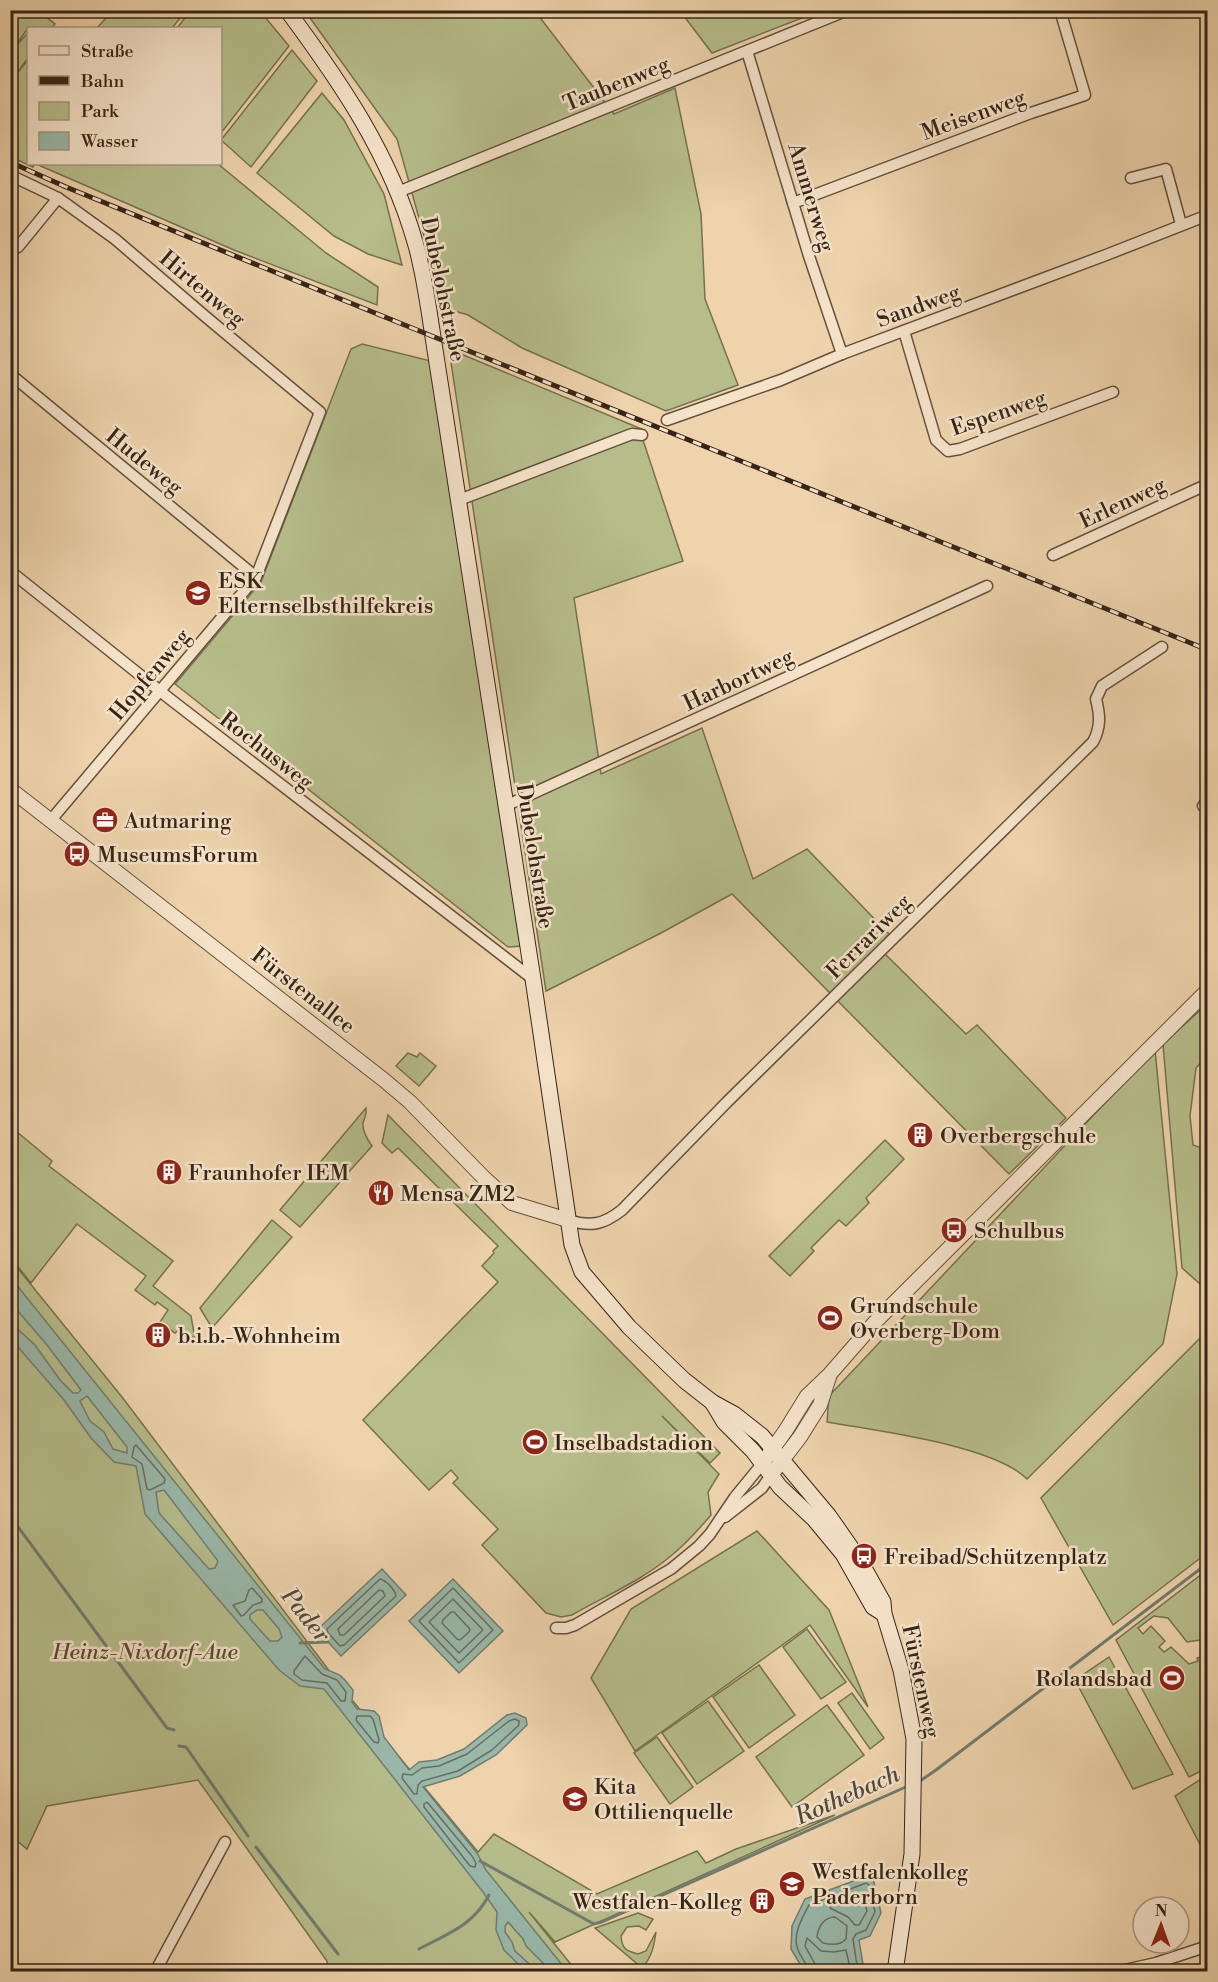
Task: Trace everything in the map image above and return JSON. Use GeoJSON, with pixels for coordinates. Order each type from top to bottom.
{"type":"FeatureCollection","features":[{"type":"Feature","properties":{"kind":"main road","name":"Dubelohstraße"},"geometry":{"type":"LineString","coordinates":[[287,10],[360,115],[380,151],[398,192],[416,243],[459,500],[530,956],[568,1220]]}},
{"type":"Feature","properties":{"kind":"main road","name":"Fürstenweg"},"geometry":{"type":"LineString","coordinates":[[568,1220],[575,1256],[582,1272],[609,1306],[664,1361],[712,1402],[734,1414],[762,1437],[829,1516],[860,1559],[883,1602],[884,1614],[907,1698],[914,1738],[912,1854],[895,1971]]}},
{"type":"Feature","properties":{"kind":"main road","name":"Fürstenweg"},"geometry":{"type":"LineString","coordinates":[[712,1402],[724,1422],[814,1519],[843,1554],[873,1607],[884,1614]]}},
{"type":"Feature","properties":{"kind":"street","name":"Taubenweg"},"geometry":{"type":"LineString","coordinates":[[398,192],[848,10]]}},
{"type":"Feature","properties":{"kind":"street","name":"Meisenweg"},"geometry":{"type":"LineString","coordinates":[[793,203],[1031,113],[1085,95],[1060,10]]}},
{"type":"Feature","properties":{"kind":"street","name":"Ammerweg"},"geometry":{"type":"LineString","coordinates":[[747,51],[842,354]]}},
{"type":"Feature","properties":{"kind":"street"},"geometry":{"type":"LineString","coordinates":[[1131,178],[1166,169],[1181,224]]}},
{"type":"Feature","properties":{"kind":"street","name":"Hirtenweg"},"geometry":{"type":"LineString","coordinates":[[10,175],[58,198],[115,239],[320,412]]}},
{"type":"Feature","properties":{"kind":"street"},"geometry":{"type":"LineString","coordinates":[[18,246],[58,198]]}},
{"type":"Feature","properties":{"kind":"street","name":"Sandweg"},"geometry":{"type":"LineString","coordinates":[[667,420],[781,380],[842,354],[1119,250],[1208,214]]}},
{"type":"Feature","properties":{"kind":"street","name":"Espenweg"},"geometry":{"type":"LineString","coordinates":[[904,331],[936,440],[948,451],[960,449],[1113,392]]}},
{"type":"Feature","properties":{"kind":"street","name":"Hudeweg"},"geometry":{"type":"LineString","coordinates":[[10,374],[256,577]]}},
{"type":"Feature","properties":{"kind":"street","name":"Hopfenweg"},"geometry":{"type":"LineString","coordinates":[[51,820],[256,577],[320,412]]}},
{"type":"Feature","properties":{"kind":"street"},"geometry":{"type":"LineString","coordinates":[[459,500],[632,434],[642,435]]}},
{"type":"Feature","properties":{"kind":"street","name":"Erlenweg"},"geometry":{"type":"LineString","coordinates":[[1053,555],[1208,484]]}},
{"type":"Feature","properties":{"kind":"street","name":"Rochusweg"},"geometry":{"type":"LineString","coordinates":[[10,571],[160,691],[533,979]]}},
{"type":"Feature","properties":{"kind":"street","name":"Harbortweg"},"geometry":{"type":"LineString","coordinates":[[506,806],[987,586]]}},
{"type":"Feature","properties":{"kind":"street","name":"Ferrariweg"},"geometry":{"type":"LineString","coordinates":[[568,1220],[583,1225],[601,1222],[610,1219],[622,1210],[739,1090],[1093,742],[1099,730],[1100,714],[1096,699],[1102,686],[1162,647]]}},
{"type":"Feature","properties":{"kind":"street","name":"Fürstenallee"},"geometry":{"type":"LineString","coordinates":[[10,789],[395,1089],[484,1178],[513,1203],[568,1220]]}},
{"type":"Feature","properties":{"kind":"street"},"geometry":{"type":"LineString","coordinates":[[503,955],[530,956]]}},
{"type":"Feature","properties":{"kind":"street"},"geometry":{"type":"LineString","coordinates":[[556,1628],[566,1628],[576,1624],[671,1569],[699,1546],[720,1521],[735,1497],[767,1470],[778,1455],[800,1437],[820,1405],[829,1375],[877,1320],[1208,990]]}},
{"type":"Feature","properties":{"kind":"street"},"geometry":{"type":"LineString","coordinates":[[155,1971],[225,1842]]}},
{"type":"Feature","properties":{"kind":"street"},"geometry":{"type":"LineString","coordinates":[[1116,1971],[1156,1963],[1208,1946]]}},
{"type":"Feature","properties":{"kind":"green space"},"geometry":{"type":"Polygon","coordinates":[[[112,10],[186,11],[173,27],[98,27],[112,10]]]}},
{"type":"Feature","properties":{"kind":"green space"},"geometry":{"type":"Polygon","coordinates":[[[191,10],[260,11],[289,46],[222,132],[222,27],[178,27],[191,10]]]}},
{"type":"Feature","properties":{"kind":"green space"},"geometry":{"type":"Polygon","coordinates":[[[10,11],[38,11],[55,24],[53,27],[27,27],[14,48],[27,34],[27,59],[14,77],[27,61],[27,164],[11,157],[10,11]]]}},
{"type":"Feature","properties":{"kind":"green space"},"geometry":{"type":"Polygon","coordinates":[[[305,11],[535,11],[614,114],[675,88],[701,214],[705,299],[738,385],[666,411],[522,348],[468,315],[444,308],[397,139],[305,11]]]}},
{"type":"Feature","properties":{"kind":"green space"},"geometry":{"type":"Polygon","coordinates":[[[680,11],[820,11],[712,53],[680,11]]]}},
{"type":"Feature","properties":{"kind":"green space"},"geometry":{"type":"Polygon","coordinates":[[[292,50],[317,81],[251,167],[222,139],[292,50]]]}},
{"type":"Feature","properties":{"kind":"green space"},"geometry":{"type":"Polygon","coordinates":[[[322,93],[344,120],[384,194],[402,265],[368,254],[334,236],[257,173],[322,93]]]}},
{"type":"Feature","properties":{"kind":"green space"},"geometry":{"type":"Polygon","coordinates":[[[38,165],[219,165],[326,253],[378,287],[377,305],[234,250],[38,165]]]}},
{"type":"Feature","properties":{"kind":"green space"},"geometry":{"type":"Polygon","coordinates":[[[362,344],[431,361],[522,946],[508,947],[175,684],[261,582],[351,349],[362,344]]]}},
{"type":"Feature","properties":{"kind":"green space"},"geometry":{"type":"Polygon","coordinates":[[[449,349],[644,430],[642,437],[683,561],[574,598],[601,774],[702,728],[753,879],[807,849],[889,934],[878,947],[966,1034],[977,1025],[1066,1118],[1009,1174],[732,894],[546,991],[449,349]]]}},
{"type":"Feature","properties":{"kind":"green space"},"geometry":{"type":"Polygon","coordinates":[[[1207,1004],[1207,1055],[1196,1068],[1190,1116],[1193,1145],[1207,1150],[1207,1290],[1182,1268],[1163,1044],[1207,1004]]]}},
{"type":"Feature","properties":{"kind":"green space"},"geometry":{"type":"Polygon","coordinates":[[[1155,1050],[1177,1274],[1163,1344],[1027,1479],[1011,1467],[962,1448],[827,1422],[829,1396],[1155,1050]]]}},
{"type":"Feature","properties":{"kind":"green space"},"geometry":{"type":"Polygon","coordinates":[[[408,1053],[417,1057],[420,1053],[436,1066],[419,1086],[396,1066],[408,1053]]]}},
{"type":"Feature","properties":{"kind":"green space"},"geometry":{"type":"Polygon","coordinates":[[[366,1108],[363,1129],[372,1146],[300,1227],[280,1210],[366,1108]]]}},
{"type":"Feature","properties":{"kind":"green space","name":"Inselbadstadion"},"geometry":{"type":"Polygon","coordinates":[[[388,1115],[720,1453],[710,1463],[662,1416],[719,1474],[708,1492],[711,1515],[688,1541],[661,1564],[572,1615],[561,1617],[546,1613],[482,1545],[498,1529],[453,1483],[458,1478],[451,1470],[429,1490],[363,1420],[498,1282],[482,1266],[498,1246],[398,1148],[392,1153],[382,1143],[388,1115]]]}},
{"type":"Feature","properties":{"kind":"green space"},"geometry":{"type":"Polygon","coordinates":[[[11,1127],[52,1161],[49,1166],[173,1261],[153,1286],[191,1316],[195,1339],[181,1328],[175,1333],[160,1322],[168,1310],[157,1302],[155,1305],[135,1290],[146,1276],[77,1224],[31,1283],[11,1258],[11,1127]]]}},
{"type":"Feature","properties":{"kind":"green space"},"geometry":{"type":"Polygon","coordinates":[[[885,1140],[904,1159],[866,1198],[869,1203],[846,1226],[839,1220],[811,1248],[814,1251],[790,1276],[769,1256],[885,1140]]]}},
{"type":"Feature","properties":{"kind":"green space"},"geometry":{"type":"Polygon","coordinates":[[[272,1220],[292,1237],[212,1328],[200,1308],[272,1220]]]}},
{"type":"Feature","properties":{"kind":"green space","name":"Heinz-Nixdorf-Aue"},"geometry":{"type":"Polygon","coordinates":[[[11,1260],[122,1397],[343,1689],[478,1852],[494,1834],[597,1894],[697,1851],[706,1863],[736,1849],[835,1815],[555,1942],[529,1912],[577,1972],[328,1971],[327,1961],[198,1780],[47,1806],[27,1849],[11,1836],[11,1260]]]}},
{"type":"Feature","properties":{"kind":"green space"},"geometry":{"type":"Polygon","coordinates":[[[1207,1331],[1207,1553],[1113,1625],[1041,1498],[1207,1331]]]}},
{"type":"Feature","properties":{"kind":"green space"},"geometry":{"type":"Polygon","coordinates":[[[757,1531],[829,1610],[868,1707],[810,1625],[635,1751],[591,1678],[631,1609],[757,1531]]]}},
{"type":"Feature","properties":{"kind":"green space","name":"Rolandsbad"},"geometry":{"type":"Polygon","coordinates":[[[1207,1570],[1207,1639],[1187,1642],[1168,1618],[1154,1616],[1138,1628],[1143,1634],[1151,1626],[1165,1641],[1159,1647],[1164,1652],[1171,1647],[1189,1664],[1207,1655],[1207,1768],[1189,1777],[1116,1640],[1207,1570]]]}},
{"type":"Feature","properties":{"kind":"green space"},"geometry":{"type":"Polygon","coordinates":[[[807,1629],[846,1682],[821,1699],[783,1647],[807,1629]]]}},
{"type":"Feature","properties":{"kind":"green space"},"geometry":{"type":"Polygon","coordinates":[[[1109,1657],[1173,1774],[1133,1789],[1075,1680],[1109,1657]]]}},
{"type":"Feature","properties":{"kind":"green space"},"geometry":{"type":"Polygon","coordinates":[[[759,1665],[795,1715],[749,1748],[713,1697],[759,1665]]]}},
{"type":"Feature","properties":{"kind":"green space"},"geometry":{"type":"Polygon","coordinates":[[[852,1693],[884,1738],[870,1749],[838,1703],[852,1693]]]}},
{"type":"Feature","properties":{"kind":"green space"},"geometry":{"type":"Polygon","coordinates":[[[708,1701],[744,1751],[697,1784],[662,1733],[708,1701]]]}},
{"type":"Feature","properties":{"kind":"green space"},"geometry":{"type":"Polygon","coordinates":[[[827,1705],[864,1755],[792,1807],[756,1757],[827,1705]]]}},
{"type":"Feature","properties":{"kind":"green space"},"geometry":{"type":"Polygon","coordinates":[[[657,1737],[693,1787],[670,1804],[634,1753],[657,1737]]]}},
{"type":"Feature","properties":{"kind":"green space"},"geometry":{"type":"Polygon","coordinates":[[[1207,1775],[1207,1858],[1175,1796],[1207,1775]]]}},
{"type":"Feature","properties":{"kind":"green space"},"geometry":{"type":"Polygon","coordinates":[[[638,1913],[653,1919],[646,1930],[639,1926],[627,1927],[621,1936],[625,1949],[638,1954],[646,1951],[656,1932],[652,1951],[642,1968],[595,1928],[638,1913]]]}},
{"type":"Feature","properties":{"kind":"water"},"geometry":{"type":"Polygon","coordinates":[[[11,1278],[325,1669],[341,1676],[353,1690],[352,1702],[357,1709],[374,1711],[379,1716],[384,1737],[409,1770],[419,1762],[437,1760],[464,1749],[507,1715],[515,1713],[526,1718],[527,1725],[496,1755],[460,1776],[423,1787],[477,1853],[486,1870],[567,1971],[551,1971],[526,1946],[508,1922],[505,1932],[515,1951],[537,1971],[525,1971],[504,1950],[496,1930],[497,1912],[324,1689],[300,1686],[279,1670],[145,1514],[136,1466],[114,1462],[91,1438],[64,1400],[11,1339],[11,1323],[35,1345],[60,1380],[73,1393],[81,1390],[11,1303],[11,1278]],[[87,1396],[80,1401],[90,1421],[104,1432],[113,1449],[127,1453],[127,1447],[87,1396]],[[164,1490],[156,1492],[159,1513],[209,1569],[215,1568],[218,1561],[164,1490]],[[257,1610],[250,1615],[250,1619],[270,1641],[278,1641],[282,1637],[279,1629],[263,1610],[257,1610]]]}},
{"type":"Feature","properties":{"kind":"water"},"geometry":{"type":"Polygon","coordinates":[[[382,1569],[406,1595],[341,1656],[317,1630],[382,1569]]]}},
{"type":"Feature","properties":{"kind":"water"},"geometry":{"type":"Polygon","coordinates":[[[453,1579],[503,1631],[459,1673],[409,1621],[453,1579]]]}},
{"type":"Feature","properties":{"kind":"water"},"geometry":{"type":"Polygon","coordinates":[[[872,1874],[881,1913],[870,1936],[859,1940],[864,1971],[804,1971],[791,1949],[792,1926],[805,1899],[872,1874]]]}},
{"type":"Feature","properties":{"kind":"waterway"},"geometry":{"type":"LineString","coordinates":[[10,1516],[167,1728],[174,1730]]}},
{"type":"Feature","properties":{"kind":"waterway","name":"Rothebach"},"geometry":{"type":"LineString","coordinates":[[920,1781],[1208,1563]]}},
{"type":"Feature","properties":{"kind":"waterway","name":"Pader"},"geometry":{"type":"LineString","coordinates":[[300,1643],[328,1642]]}},
{"type":"Feature","properties":{"kind":"waterway"},"geometry":{"type":"LineString","coordinates":[[179,1746],[186,1747],[248,1836]]}},
{"type":"Feature","properties":{"kind":"waterway","name":"Rothebach"},"geometry":{"type":"LineString","coordinates":[[480,1861],[594,1924],[908,1786]]}},
{"type":"Feature","properties":{"kind":"waterway"},"geometry":{"type":"LineString","coordinates":[[256,1847],[338,1954]]}},
{"type":"Feature","properties":{"kind":"waterway"},"geometry":{"type":"LineString","coordinates":[[419,1949],[459,1928],[476,1914],[489,1895]]}},
{"type":"Feature","properties":{"kind":"railway"},"geometry":{"type":"LineString","coordinates":[[10,162],[375,313],[1208,650]]}},
{"type":"Feature","properties":{"kind":"place","name":"ESK Elternselbsthilfekreis"},"geometry":{"type":"Point","coordinates":[198,593]}},
{"type":"Feature","properties":{"kind":"place","name":"Autmaring"},"geometry":{"type":"Point","coordinates":[105,820]}},
{"type":"Feature","properties":{"kind":"place","name":"MuseumsForum"},"geometry":{"type":"Point","coordinates":[77,854]}},
{"type":"Feature","properties":{"kind":"place","name":"Overbergschule"},"geometry":{"type":"Point","coordinates":[920,1135]}},
{"type":"Feature","properties":{"kind":"place","name":"Fraunhofer IEM"},"geometry":{"type":"Point","coordinates":[169,1172]}},
{"type":"Feature","properties":{"kind":"place","name":"Mensa ZM2"},"geometry":{"type":"Point","coordinates":[381,1193]}},
{"type":"Feature","properties":{"kind":"place","name":"Schulbus"},"geometry":{"type":"Point","coordinates":[954,1230]}},
{"type":"Feature","properties":{"kind":"place","name":"Grundschule Overberg-Dom"},"geometry":{"type":"Point","coordinates":[830,1318]}},
{"type":"Feature","properties":{"kind":"place","name":"b.i.b.-Wohnheim"},"geometry":{"type":"Point","coordinates":[158,1335]}},
{"type":"Feature","properties":{"kind":"place","name":"Inselbadstadion"},"geometry":{"type":"Point","coordinates":[535,1442]}},
{"type":"Feature","properties":{"kind":"place","name":"Freibad/Schützenplatz"},"geometry":{"type":"Point","coordinates":[864,1556]}},
{"type":"Feature","properties":{"kind":"place","name":"Rolandsbad"},"geometry":{"type":"Point","coordinates":[1172,1678]}},
{"type":"Feature","properties":{"kind":"place","name":"Kita Ottilienquelle"},"geometry":{"type":"Point","coordinates":[575,1799]}},
{"type":"Feature","properties":{"kind":"place","name":"Westfalenkolleg Paderborn"},"geometry":{"type":"Point","coordinates":[792,1884]}},
{"type":"Feature","properties":{"kind":"place","name":"Westfalen-Kolleg"},"geometry":{"type":"Point","coordinates":[762,1901]}}]}
